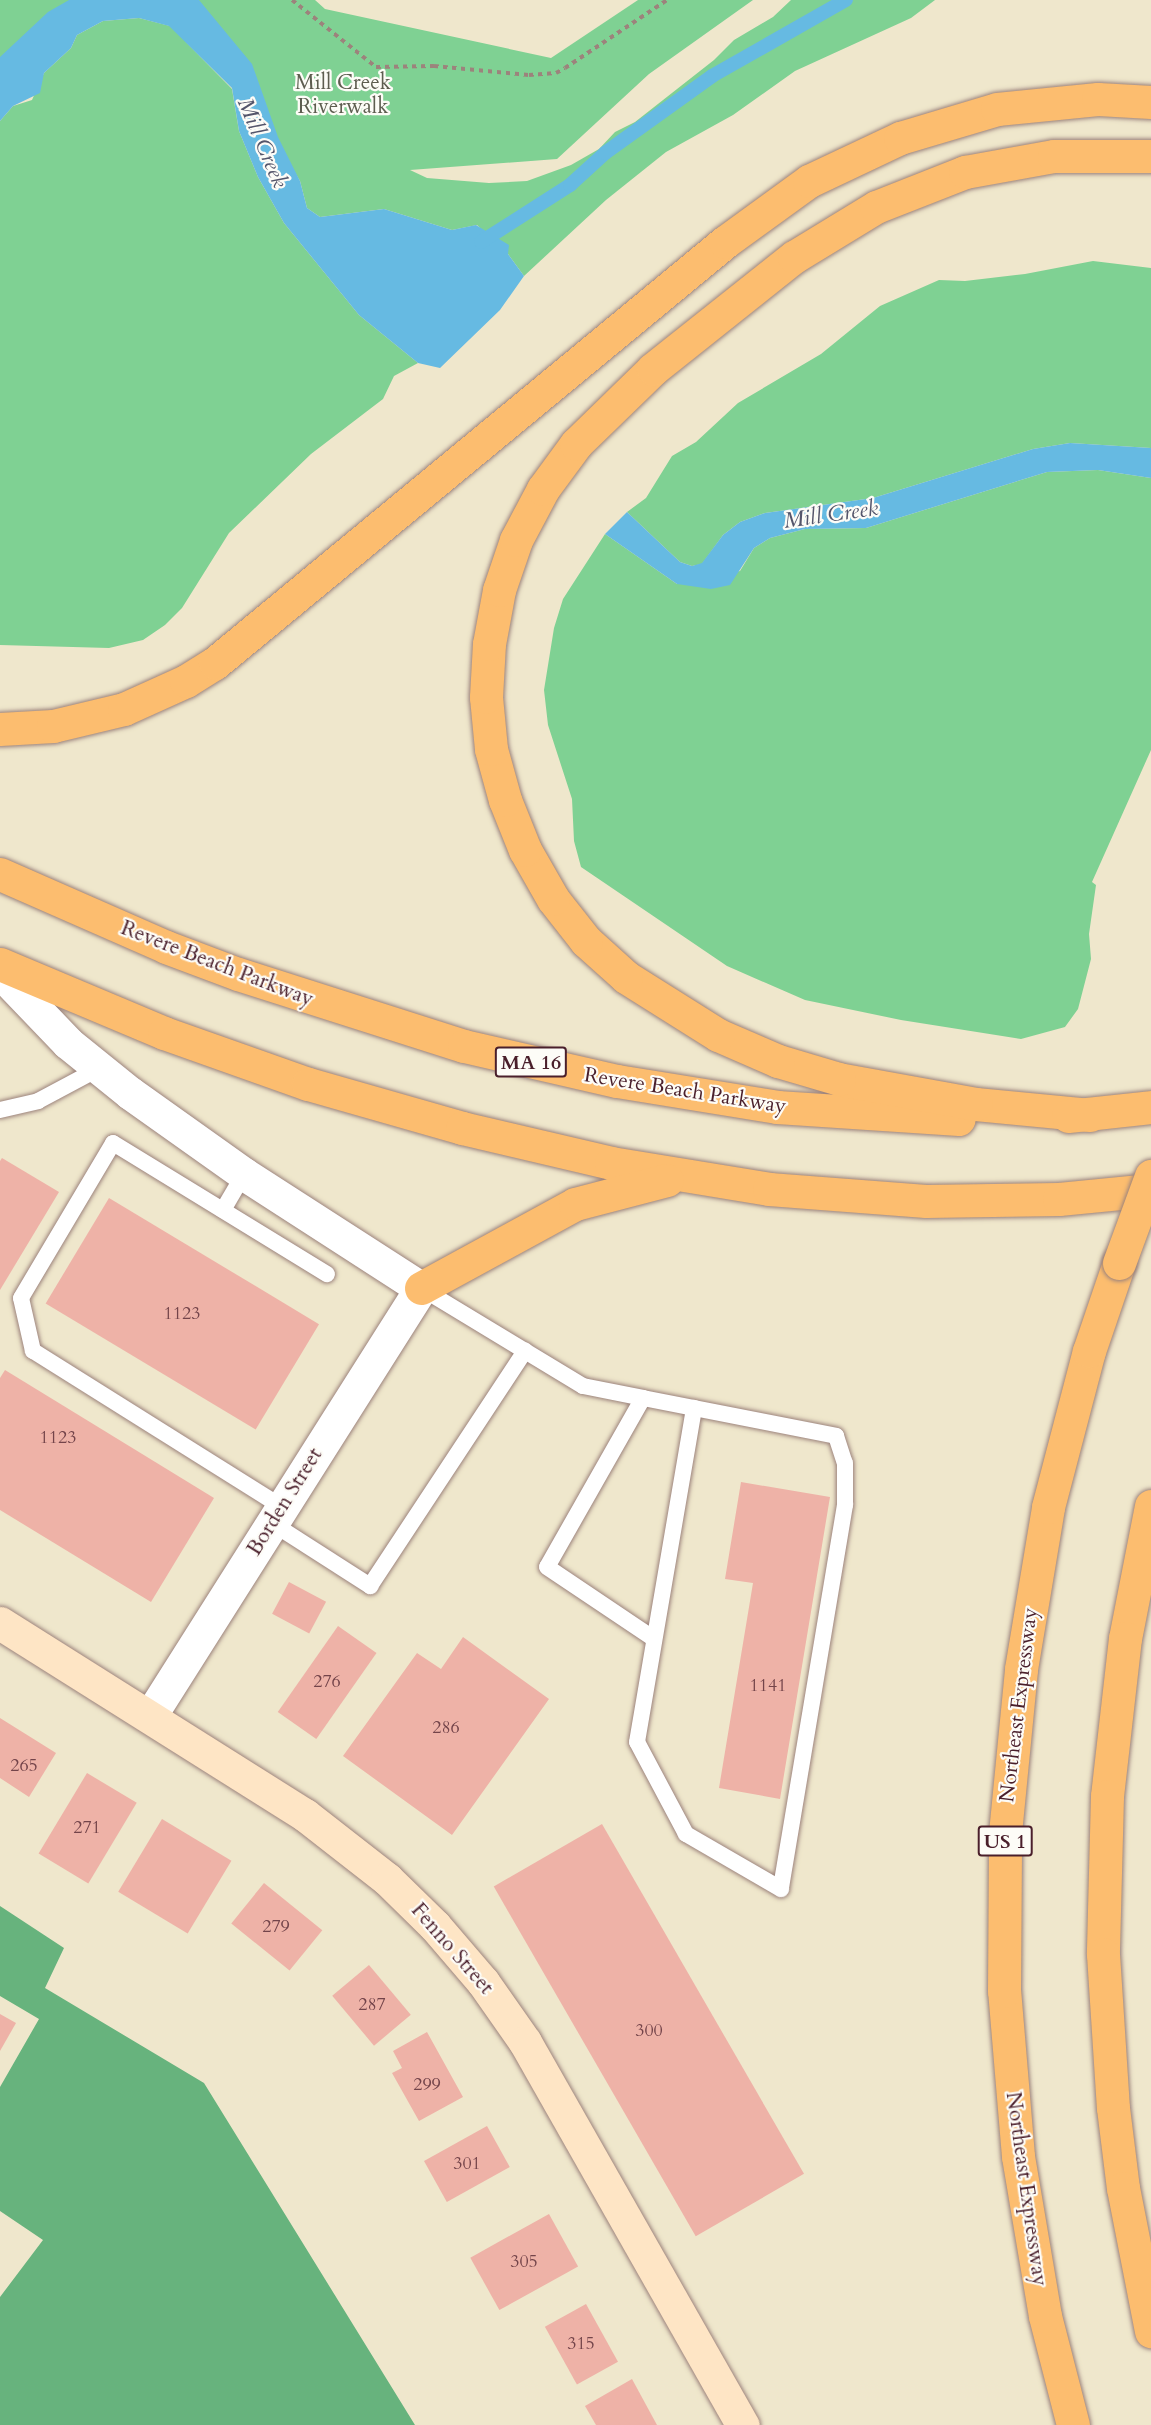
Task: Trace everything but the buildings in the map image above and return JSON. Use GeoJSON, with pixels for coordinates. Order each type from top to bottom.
{"type":"FeatureCollection","features":[{"type":"Feature","properties":{"kind":"highway"},"geometry":{"type":"LineString","coordinates":[[0,729],[53,726],[124,709],[176,686],[215,663],[725,242],[809,181],[900,138],[997,109],[1087,100],[1151,102]]}},
{"type":"Feature","properties":{"kind":"highway"},"geometry":{"type":"LineString","coordinates":[[1090,1115],[976,1104],[839,1079],[778,1061],[718,1035],[626,977],[586,940],[553,899],[525,850],[504,800],[491,749],[486,697],[489,644],[499,590],[516,540],[543,489],[576,444],[654,369],[794,256],[876,207],[965,172],[1054,156],[1151,156]]}},
{"type":"Feature","properties":{"kind":"highway","name":"Revere Beach Parkway"},"geometry":{"type":"LineString","coordinates":[[0,874],[166,947],[314,1001],[541,1065],[700,1096],[855,1115],[1014,1119],[1090,1115],[1151,1107]]}},
{"type":"Feature","properties":{"kind":"highway"},"geometry":{"type":"LineString","coordinates":[[0,964],[164,1033],[374,1104],[536,1147],[690,1178],[845,1197],[926,1201],[1059,1199],[1151,1190]]}},
{"type":"Feature","properties":{"kind":"highway","name":"Northeast Expressway"},"geometry":{"type":"LineString","coordinates":[[1073,2425],[1045,2316],[1016,2145],[1004,1991],[1005,1833],[1021,1669],[1048,1507],[1089,1351],[1151,1176]]}},
{"type":"Feature","properties":{"kind":"highway"},"geometry":{"type":"LineString","coordinates":[[421,1288],[575,1204],[639,1185],[690,1178]]}},
{"type":"Feature","properties":{"kind":"highway"},"geometry":{"type":"LineString","coordinates":[[1151,1506],[1126,1629],[1107,1796],[1103,1954],[1113,2108],[1123,2188],[1151,2331]]}},
{"type":"Feature","properties":{"kind":"street"},"geometry":{"type":"LineString","coordinates":[[0,972],[44,1020],[98,1068],[244,1174],[421,1288]]}},
{"type":"Feature","properties":{"kind":"street","name":"Borden Street"},"geometry":{"type":"LineString","coordinates":[[150,1716],[421,1288]]}},
{"type":"Feature","properties":{"kind":"street","name":"Fenno Street"},"geometry":{"type":"LineString","coordinates":[[0,1623],[282,1800],[387,1879],[458,1951],[505,2011],[540,2067],[743,2425]]}},
{"type":"Feature","properties":{"kind":"lane"},"geometry":{"type":"LineString","coordinates":[[0,1110],[38,1101],[98,1068]]}},
{"type":"Feature","properties":{"kind":"lane"},"geometry":{"type":"LineString","coordinates":[[327,1274],[113,1143],[21,1298],[33,1351],[277,1515],[370,1586],[525,1351]]}},
{"type":"Feature","properties":{"kind":"lane"},"geometry":{"type":"LineString","coordinates":[[224,1210],[244,1174]]}},
{"type":"Feature","properties":{"kind":"lane"},"geometry":{"type":"LineString","coordinates":[[421,1288],[583,1386],[836,1436],[845,1463],[845,1505],[780,1889],[686,1834],[637,1742],[694,1408]]}},
{"type":"Feature","properties":{"kind":"lane"},"geometry":{"type":"LineString","coordinates":[[643,1398],[547,1567],[654,1639]]}},
{"type":"Feature","properties":{"kind":"path"},"geometry":{"type":"LineString","coordinates":[[292,0],[376,67],[434,66],[529,75],[556,73],[667,0]]}},
{"type":"Feature","properties":{"kind":"green space"},"geometry":{"type":"Polygon","coordinates":[[[0,0],[85,0],[0,69],[0,0]]]}},
{"type":"Feature","properties":{"kind":"green space","name":"Mill Creek Riverwalk"},"geometry":{"type":"Polygon","coordinates":[[[193,0],[315,0],[325,9],[551,58],[638,0],[753,0],[649,74],[557,159],[410,170],[427,178],[489,183],[527,181],[571,165],[599,149],[615,132],[635,122],[714,60],[734,40],[773,17],[791,0],[935,0],[911,18],[795,71],[733,115],[666,152],[606,200],[524,276],[508,254],[477,225],[452,230],[384,209],[320,217],[307,208],[300,181],[193,0]]]}},
{"type":"Feature","properties":{"kind":"green space"},"geometry":{"type":"Polygon","coordinates":[[[139,18],[170,26],[232,89],[239,131],[258,177],[284,223],[359,315],[418,363],[394,376],[383,399],[311,454],[229,533],[182,608],[165,625],[143,640],[109,648],[0,645],[0,121],[13,106],[32,100],[44,73],[71,48],[77,35],[103,21],[139,18]]]}},
{"type":"Feature","properties":{"kind":"green space"},"geometry":{"type":"Polygon","coordinates":[[[1093,261],[1151,268],[1151,448],[1070,443],[1033,449],[873,498],[765,513],[740,522],[723,535],[702,564],[692,566],[680,562],[627,512],[646,498],[672,456],[696,442],[738,403],[821,354],[880,306],[939,280],[965,281],[1025,274],[1093,261]]]}},
{"type":"Feature","properties":{"kind":"green space"},"geometry":{"type":"Polygon","coordinates":[[[1098,470],[1151,478],[1151,750],[1092,882],[1096,885],[1089,934],[1091,959],[1078,1009],[1065,1027],[1021,1039],[901,1020],[805,1000],[727,966],[581,867],[574,841],[572,799],[548,725],[544,690],[554,628],[563,599],[605,534],[677,584],[740,571],[754,548],[770,538],[805,529],[866,528],[1047,472],[1098,470]]]}},
{"type":"Feature","properties":{"kind":"green space"},"geometry":{"type":"Polygon","coordinates":[[[0,1906],[64,1948],[45,1988],[204,2083],[415,2425],[0,2425],[0,2297],[43,2240],[0,2211],[0,2087],[39,2019],[0,1996],[0,1906]]]}},
{"type":"Feature","properties":{"kind":"water","name":"Mill Creek"},"geometry":{"type":"Polygon","coordinates":[[[69,0],[199,0],[252,64],[278,137],[300,181],[307,208],[320,217],[384,209],[452,230],[476,225],[509,245],[508,254],[524,276],[500,310],[440,368],[418,363],[359,315],[284,223],[258,177],[239,131],[232,88],[169,26],[139,18],[103,21],[77,35],[71,48],[44,73],[40,93],[13,106],[0,121],[0,57],[48,12],[69,0]]]}},
{"type":"Feature","properties":{"kind":"water","name":"Mill Creek"},"geometry":{"type":"Polygon","coordinates":[[[1070,443],[1151,448],[1151,478],[1098,470],[1047,472],[866,528],[805,529],[770,538],[754,548],[730,585],[711,589],[677,584],[605,534],[627,512],[680,562],[692,566],[702,563],[723,535],[740,522],[765,513],[873,498],[1033,449],[1070,443]]]}},
{"type":"Feature","properties":{"kind":"waterway"},"geometry":{"type":"LineString","coordinates":[[481,242],[570,185],[605,153],[712,76],[846,0]]}}]}
